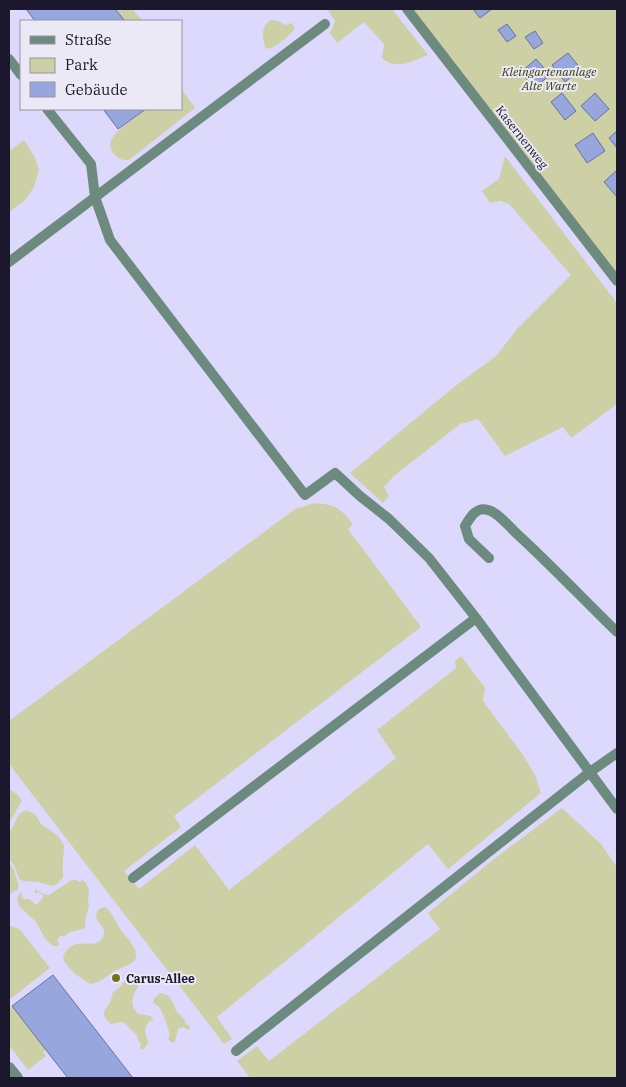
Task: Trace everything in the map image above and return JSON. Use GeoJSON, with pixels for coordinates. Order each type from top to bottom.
{"type":"FeatureCollection","features":[{"type":"Feature","properties":{"kind":"street"},"geometry":{"type":"LineString","coordinates":[[9,1068],[17,1078]]}},
{"type":"Feature","properties":{"kind":"lane","name":"Kasernenweg"},"geometry":{"type":"LineString","coordinates":[[407,9],[617,281]]}},
{"type":"Feature","properties":{"kind":"lane"},"geometry":{"type":"LineString","coordinates":[[9,262],[325,24]]}},
{"type":"Feature","properties":{"kind":"lane"},"geometry":{"type":"LineString","coordinates":[[9,59],[20,74]]}},
{"type":"Feature","properties":{"kind":"lane"},"geometry":{"type":"LineString","coordinates":[[48,110],[91,164],[95,197],[110,240],[306,495],[335,473],[389,519],[429,558],[476,618],[617,809]]}},
{"type":"Feature","properties":{"kind":"lane"},"geometry":{"type":"LineString","coordinates":[[489,558],[469,539],[465,526],[472,515],[480,510],[488,510],[498,516],[529,544],[617,632]]}},
{"type":"Feature","properties":{"kind":"lane"},"geometry":{"type":"LineString","coordinates":[[133,878],[476,618]]}},
{"type":"Feature","properties":{"kind":"lane"},"geometry":{"type":"LineString","coordinates":[[236,1051],[590,772],[617,753]]}},
{"type":"Feature","properties":{"kind":"green space"},"geometry":{"type":"Polygon","coordinates":[[[115,9],[137,9],[134,11],[142,20],[124,20],[115,9]]]}},
{"type":"Feature","properties":{"kind":"green space"},"geometry":{"type":"Polygon","coordinates":[[[327,9],[392,9],[428,55],[405,64],[388,62],[382,58],[384,44],[364,22],[337,43],[330,33],[335,21],[327,9]]]}},
{"type":"Feature","properties":{"kind":"green space","name":"Kleingartenanlage Alte Warte"},"geometry":{"type":"Polygon","coordinates":[[[410,9],[617,9],[617,281],[410,9]]]}},
{"type":"Feature","properties":{"kind":"green space"},"geometry":{"type":"Polygon","coordinates":[[[270,20],[278,21],[285,25],[292,23],[295,28],[284,40],[269,49],[265,47],[263,32],[270,20]]]}},
{"type":"Feature","properties":{"kind":"green space"},"geometry":{"type":"Polygon","coordinates":[[[182,89],[195,108],[129,160],[118,158],[111,150],[112,140],[124,126],[142,111],[182,110],[182,89]]]}},
{"type":"Feature","properties":{"kind":"green space"},"geometry":{"type":"Polygon","coordinates":[[[24,140],[34,156],[39,170],[34,187],[25,200],[9,212],[9,151],[24,140]]]}},
{"type":"Feature","properties":{"kind":"green space"},"geometry":{"type":"Polygon","coordinates":[[[505,156],[617,303],[617,404],[571,438],[563,427],[505,456],[478,419],[460,424],[394,476],[384,487],[389,496],[383,503],[350,473],[454,387],[496,356],[518,328],[571,275],[509,204],[500,201],[490,203],[482,191],[499,179],[505,156]]]}},
{"type":"Feature","properties":{"kind":"green space"},"geometry":{"type":"Polygon","coordinates":[[[315,503],[337,508],[348,518],[353,524],[348,529],[421,627],[174,816],[181,827],[124,871],[139,889],[195,845],[229,890],[396,758],[377,730],[456,668],[455,661],[461,656],[485,688],[483,701],[523,755],[535,775],[541,793],[448,869],[428,844],[217,1017],[232,1039],[224,1044],[9,764],[9,721],[295,509],[315,503]]]}},
{"type":"Feature","properties":{"kind":"green space"},"geometry":{"type":"Polygon","coordinates":[[[9,789],[18,795],[22,801],[9,823],[9,789]]]}},
{"type":"Feature","properties":{"kind":"green space"},"geometry":{"type":"Polygon","coordinates":[[[562,808],[601,844],[617,867],[617,1078],[250,1078],[237,1061],[257,1046],[269,1061],[440,929],[428,913],[494,859],[562,808]]]}},
{"type":"Feature","properties":{"kind":"green space"},"geometry":{"type":"Polygon","coordinates":[[[26,810],[35,814],[41,824],[58,836],[64,845],[63,877],[57,884],[52,886],[19,879],[16,869],[9,858],[9,834],[19,814],[26,810]]]}},
{"type":"Feature","properties":{"kind":"green space"},"geometry":{"type":"Polygon","coordinates":[[[9,862],[14,870],[19,887],[10,894],[9,894],[9,862]]]}},
{"type":"Feature","properties":{"kind":"green space"},"geometry":{"type":"Polygon","coordinates":[[[75,879],[79,882],[82,880],[85,882],[89,889],[86,927],[70,932],[65,936],[60,936],[57,940],[58,946],[53,946],[46,940],[36,922],[19,906],[17,898],[21,892],[23,899],[29,899],[37,905],[44,896],[38,892],[36,894],[35,889],[49,895],[75,879]]]}},
{"type":"Feature","properties":{"kind":"green space"},"geometry":{"type":"Polygon","coordinates":[[[105,907],[132,944],[136,956],[132,963],[114,971],[100,981],[90,984],[66,965],[63,956],[73,945],[95,943],[103,937],[104,929],[96,916],[99,909],[105,907]]]}},
{"type":"Feature","properties":{"kind":"green space"},"geometry":{"type":"Polygon","coordinates":[[[9,925],[22,932],[50,968],[9,1000],[9,925]]]}},
{"type":"Feature","properties":{"kind":"green space"},"geometry":{"type":"Polygon","coordinates":[[[129,977],[138,984],[132,1000],[133,1007],[138,1014],[151,1016],[153,1020],[152,1022],[150,1020],[146,1027],[145,1032],[148,1043],[142,1050],[137,1035],[123,1022],[111,1024],[104,1014],[113,992],[129,977]]]}},
{"type":"Feature","properties":{"kind":"green space"},"geometry":{"type":"Polygon","coordinates":[[[160,993],[169,996],[176,1011],[190,1028],[188,1030],[184,1027],[178,1029],[173,1043],[168,1039],[170,1035],[160,1008],[153,1002],[160,993]]]}},
{"type":"Feature","properties":{"kind":"green space"},"geometry":{"type":"Polygon","coordinates":[[[12,1006],[46,1049],[43,1052],[46,1056],[28,1070],[9,1045],[9,1009],[12,1006]]]}},
{"type":"Feature","properties":{"kind":"building"},"geometry":{"type":"Polygon","coordinates":[[[26,9],[115,9],[124,20],[34,20],[26,9]]]}},
{"type":"Feature","properties":{"kind":"building"},"geometry":{"type":"Polygon","coordinates":[[[473,9],[492,9],[480,18],[473,9]]]}},
{"type":"Feature","properties":{"kind":"building"},"geometry":{"type":"Polygon","coordinates":[[[507,24],[516,36],[507,42],[498,30],[507,24]]]}},
{"type":"Feature","properties":{"kind":"building"},"geometry":{"type":"Polygon","coordinates":[[[535,31],[543,43],[534,49],[525,37],[535,31]]]}},
{"type":"Feature","properties":{"kind":"building"},"geometry":{"type":"Polygon","coordinates":[[[568,53],[581,69],[565,82],[552,65],[568,53]]]}},
{"type":"Feature","properties":{"kind":"building"},"geometry":{"type":"Polygon","coordinates":[[[536,59],[550,75],[534,88],[521,72],[536,59]]]}},
{"type":"Feature","properties":{"kind":"building"},"geometry":{"type":"Polygon","coordinates":[[[562,93],[576,111],[565,120],[551,102],[562,93]]]}},
{"type":"Feature","properties":{"kind":"building"},"geometry":{"type":"Polygon","coordinates":[[[595,93],[609,109],[595,121],[581,106],[595,93]]]}},
{"type":"Feature","properties":{"kind":"building"},"geometry":{"type":"Polygon","coordinates":[[[104,110],[145,110],[118,129],[104,110]]]}},
{"type":"Feature","properties":{"kind":"building"},"geometry":{"type":"Polygon","coordinates":[[[617,131],[617,148],[609,138],[617,131]]]}},
{"type":"Feature","properties":{"kind":"building"},"geometry":{"type":"Polygon","coordinates":[[[593,133],[605,151],[587,163],[575,145],[593,133]]]}},
{"type":"Feature","properties":{"kind":"building"},"geometry":{"type":"Polygon","coordinates":[[[617,170],[617,197],[604,182],[617,170]]]}},
{"type":"Feature","properties":{"kind":"building"},"geometry":{"type":"Polygon","coordinates":[[[53,975],[133,1078],[68,1078],[53,1059],[12,1006],[53,975]]]}},
{"type":"Feature","properties":{"kind":"place","name":"Carus-Allee"},"geometry":{"type":"Point","coordinates":[116,978]}}]}
